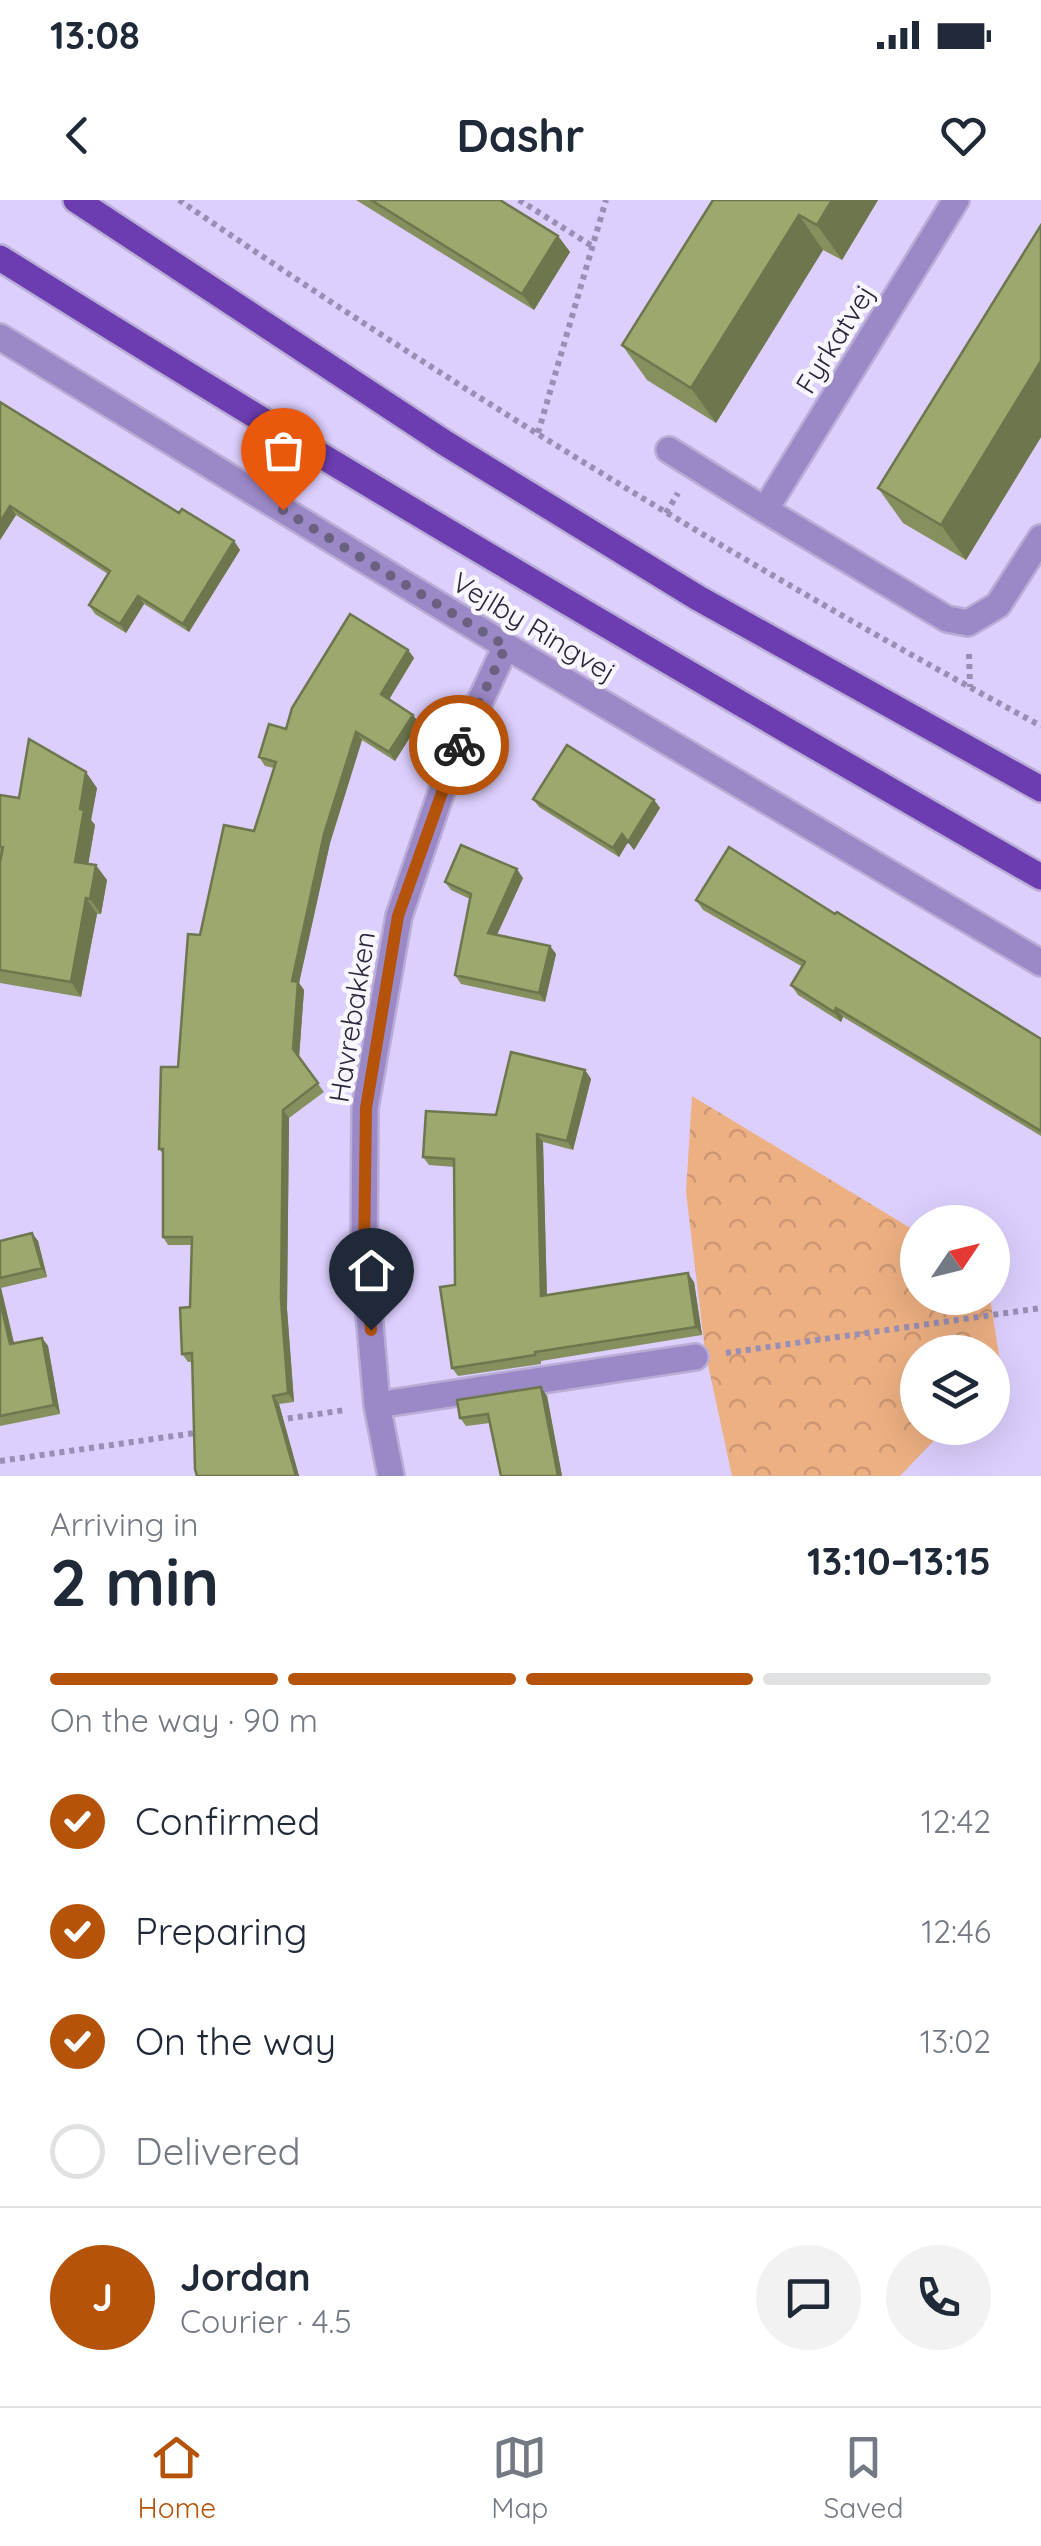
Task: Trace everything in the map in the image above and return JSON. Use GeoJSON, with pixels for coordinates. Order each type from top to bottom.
{"type":"FeatureCollection","features":[{"type":"Feature","properties":{"kind":"main road"},"geometry":{"type":"LineString","coordinates":[[76,200],[446,443],[698,598],[1041,789]]}},
{"type":"Feature","properties":{"kind":"main road","name":"Vejlby Ringvej"},"geometry":{"type":"LineString","coordinates":[[0,258],[229,402],[637,645],[1041,877]]}},
{"type":"Feature","properties":{"kind":"street","name":"Fyrkatvej"},"geometry":{"type":"LineString","coordinates":[[765,510],[956,200]]}},
{"type":"Feature","properties":{"kind":"street","name":"Vejlby Ringvej"},"geometry":{"type":"LineString","coordinates":[[0,337],[506,646],[1041,964]]}},
{"type":"Feature","properties":{"kind":"street"},"geometry":{"type":"LineString","coordinates":[[668,450],[947,619],[968,623],[998,605],[1041,538]]}},
{"type":"Feature","properties":{"kind":"street","name":"Havrebakken"},"geometry":{"type":"LineString","coordinates":[[391,1476],[377,1405],[364,1255],[366,1108],[398,916],[452,761],[506,646]]}},
{"type":"Feature","properties":{"kind":"street"},"geometry":{"type":"LineString","coordinates":[[377,1405],[695,1358]]}},
{"type":"Feature","properties":{"kind":"path"},"geometry":{"type":"LineString","coordinates":[[178,200],[360,324],[538,433],[812,600],[1041,726]]}},
{"type":"Feature","properties":{"kind":"path"},"geometry":{"type":"LineString","coordinates":[[520,200],[592,246]]}},
{"type":"Feature","properties":{"kind":"path"},"geometry":{"type":"LineString","coordinates":[[538,433],[606,200]]}},
{"type":"Feature","properties":{"kind":"path"},"geometry":{"type":"LineString","coordinates":[[695,1358],[1041,1308]]}},
{"type":"Feature","properties":{"kind":"path"},"geometry":{"type":"LineString","coordinates":[[275,1421],[377,1405]]}},
{"type":"Feature","properties":{"kind":"path"},"geometry":{"type":"LineString","coordinates":[[0,1461],[216,1430]]}},
{"type":"Feature","properties":{"kind":"green space"},"geometry":{"type":"Polygon","coordinates":[[[692,1096],[900,1222],[900,1315],[993,1315],[996,1335],[900,1335],[900,1445],[930,1445],[900,1476],[732,1476],[705,1351],[686,1192],[692,1096]]]}},
{"type":"Feature","properties":{"kind":"building"},"geometry":{"type":"Polygon","coordinates":[[[371,200],[500,200],[558,236],[522,294],[371,200]]]}},
{"type":"Feature","properties":{"kind":"building"},"geometry":{"type":"Polygon","coordinates":[[[713,200],[832,200],[817,225],[799,215],[691,388],[622,345],[713,200]]]}},
{"type":"Feature","properties":{"kind":"building"},"geometry":{"type":"Polygon","coordinates":[[[1041,225],[1041,361],[941,525],[878,488],[1041,225]]]}},
{"type":"Feature","properties":{"kind":"building"},"geometry":{"type":"Polygon","coordinates":[[[0,402],[179,513],[182,509],[234,541],[183,624],[138,596],[120,624],[89,605],[110,571],[10,506],[0,522],[0,402]]]}},
{"type":"Feature","properties":{"kind":"building"},"geometry":{"type":"Polygon","coordinates":[[[350,614],[408,650],[381,694],[413,715],[389,752],[356,732],[324,834],[292,981],[298,982],[293,1049],[318,1083],[283,1110],[281,1300],[288,1393],[273,1396],[296,1476],[197,1476],[192,1353],[182,1354],[180,1308],[190,1307],[192,1237],[163,1237],[161,1067],[178,1067],[188,934],[200,935],[224,825],[254,831],[276,762],[259,757],[269,724],[286,729],[292,708],[350,614]]]}},
{"type":"Feature","properties":{"kind":"building"},"geometry":{"type":"Polygon","coordinates":[[[29,739],[86,772],[75,862],[96,865],[71,982],[0,970],[0,795],[19,798],[29,739]]]}},
{"type":"Feature","properties":{"kind":"building"},"geometry":{"type":"Polygon","coordinates":[[[567,745],[654,800],[628,842],[622,834],[613,848],[533,799],[567,745]]]}},
{"type":"Feature","properties":{"kind":"building"},"geometry":{"type":"Polygon","coordinates":[[[461,845],[517,869],[488,933],[550,946],[539,993],[455,975],[471,894],[445,882],[461,845]]]}},
{"type":"Feature","properties":{"kind":"building"},"geometry":{"type":"Polygon","coordinates":[[[729,847],[1041,1039],[1041,1131],[791,985],[805,962],[696,900],[729,847]]]}},
{"type":"Feature","properties":{"kind":"building"},"geometry":{"type":"Polygon","coordinates":[[[511,1052],[585,1070],[567,1141],[537,1134],[541,1296],[688,1273],[696,1327],[452,1368],[440,1287],[455,1285],[454,1159],[423,1157],[426,1111],[496,1115],[511,1052]]]}},
{"type":"Feature","properties":{"kind":"building"},"geometry":{"type":"Polygon","coordinates":[[[32,1233],[42,1268],[0,1278],[0,1241],[32,1233]]]}},
{"type":"Feature","properties":{"kind":"building"},"geometry":{"type":"Polygon","coordinates":[[[0,1300],[10,1344],[42,1338],[54,1405],[0,1416],[0,1300]]]}},
{"type":"Feature","properties":{"kind":"building"},"geometry":{"type":"Polygon","coordinates":[[[541,1387],[558,1476],[501,1476],[488,1414],[460,1418],[457,1400],[541,1387]]]}},
{"type":"Feature","properties":{"kind":"way so far"},"geometry":{"type":"LineString","coordinates":[[283,510],[506,646],[459,745]]}},
{"type":"Feature","properties":{"kind":"route"},"geometry":{"type":"LineString","coordinates":[[371,1330],[364,1255],[366,1108],[398,916],[459,745]]}}]}
